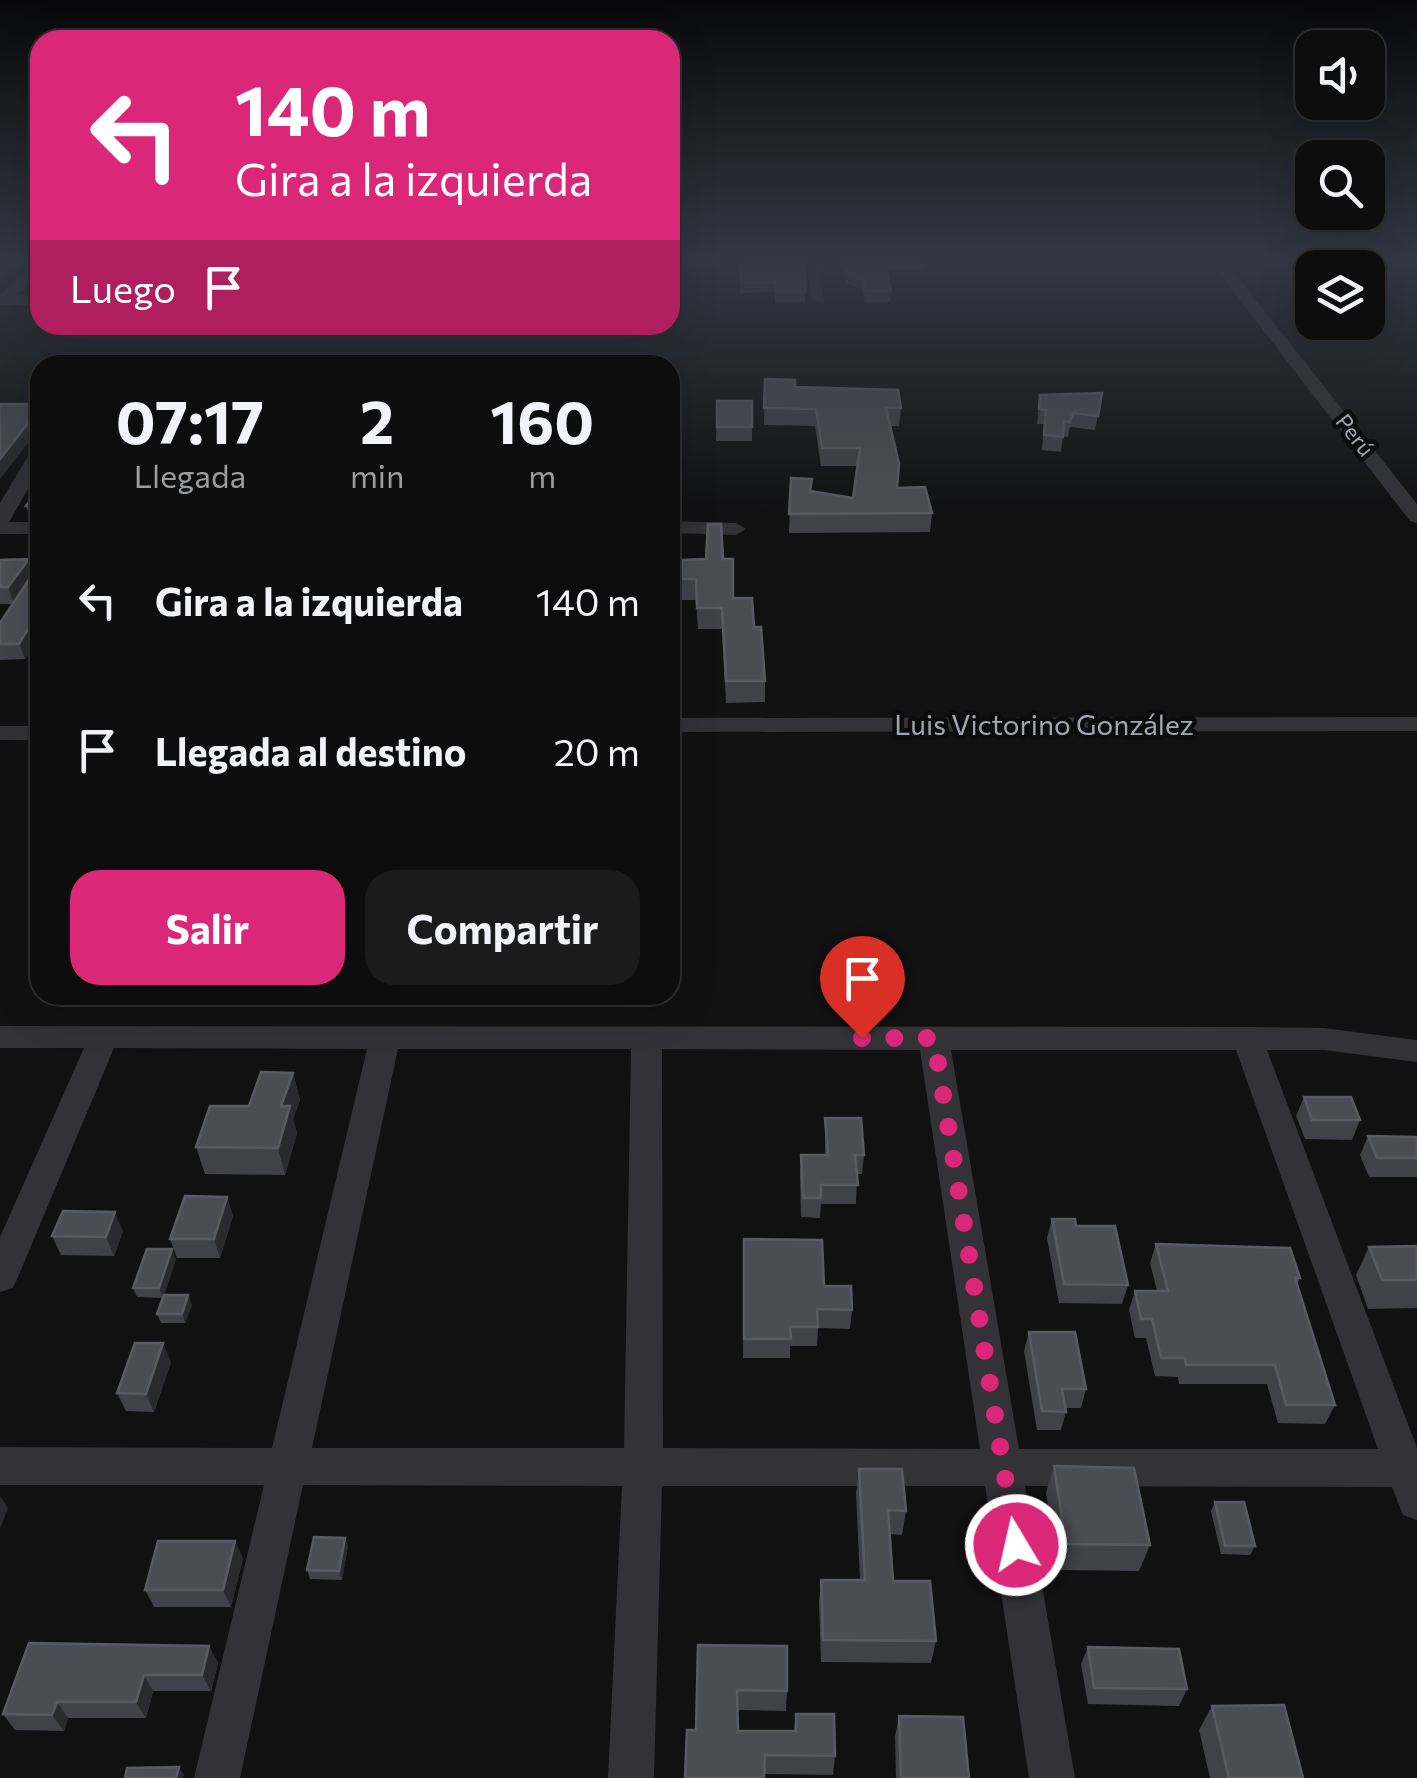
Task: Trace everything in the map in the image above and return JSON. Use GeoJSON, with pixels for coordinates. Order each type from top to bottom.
{"type":"FeatureCollection","features":[{"type":"Feature","properties":{"kind":"street","name":"Perú"},"geometry":{"type":"LineString","coordinates":[[1282,344],[1417,517]]}},
{"type":"Feature","properties":{"kind":"street"},"geometry":{"type":"LineString","coordinates":[[0,520],[30,469]]}},
{"type":"Feature","properties":{"kind":"street"},"geometry":{"type":"LineString","coordinates":[[680,527],[736,529]]}},
{"type":"Feature","properties":{"kind":"street"},"geometry":{"type":"LineString","coordinates":[[0,528],[30,528]]}},
{"type":"Feature","properties":{"kind":"street","name":"Luis Victorino González"},"geometry":{"type":"LineString","coordinates":[[680,725],[1417,724]]}},
{"type":"Feature","properties":{"kind":"street"},"geometry":{"type":"LineString","coordinates":[[0,733],[30,732]]}},
{"type":"Feature","properties":{"kind":"street"},"geometry":{"type":"LineString","coordinates":[[0,1037],[1324,1038],[1417,1051]]}},
{"type":"Feature","properties":{"kind":"street"},"geometry":{"type":"LineString","coordinates":[[0,1277],[104,1038]]}},
{"type":"Feature","properties":{"kind":"street"},"geometry":{"type":"LineString","coordinates":[[217,1778],[385,1038]]}},
{"type":"Feature","properties":{"kind":"street"},"geometry":{"type":"LineString","coordinates":[[632,1778],[643,1467],[646,1038]]}},
{"type":"Feature","properties":{"kind":"street"},"geometry":{"type":"LineString","coordinates":[[934,1038],[1052,1778]]}},
{"type":"Feature","properties":{"kind":"street"},"geometry":{"type":"LineString","coordinates":[[0,1466],[1004,1467],[1413,1479],[1247,1038]]}},
{"type":"Feature","properties":{"kind":"building"},"geometry":{"type":"Polygon","coordinates":[[[765,379],[795,380],[795,387],[898,390],[901,408],[886,408],[899,464],[897,488],[925,487],[932,513],[789,514],[791,478],[812,479],[810,491],[853,498],[860,448],[822,448],[816,409],[764,408],[765,379]]]}},
{"type":"Feature","properties":{"kind":"building"},"geometry":{"type":"Polygon","coordinates":[[[1102,393],[1098,416],[1073,413],[1070,422],[1064,421],[1063,437],[1044,435],[1046,410],[1039,409],[1040,395],[1102,393]]]}},
{"type":"Feature","properties":{"kind":"building"},"geometry":{"type":"Polygon","coordinates":[[[717,401],[752,401],[752,427],[717,427],[717,401]]]}},
{"type":"Feature","properties":{"kind":"building"},"geometry":{"type":"Polygon","coordinates":[[[0,404],[30,404],[30,421],[0,459],[0,404]]]}},
{"type":"Feature","properties":{"kind":"building"},"geometry":{"type":"Polygon","coordinates":[[[708,524],[721,524],[723,559],[733,559],[733,598],[752,598],[754,627],[761,627],[765,681],[726,681],[722,608],[697,608],[696,579],[681,579],[682,560],[706,559],[708,524]]]}},
{"type":"Feature","properties":{"kind":"building"},"geometry":{"type":"Polygon","coordinates":[[[29,559],[8,587],[0,587],[0,560],[29,559]]]}},
{"type":"Feature","properties":{"kind":"building"},"geometry":{"type":"Polygon","coordinates":[[[30,578],[30,626],[19,644],[0,644],[0,623],[30,578]]]}},
{"type":"Feature","properties":{"kind":"building"},"geometry":{"type":"Polygon","coordinates":[[[261,1072],[293,1073],[281,1106],[290,1106],[278,1148],[196,1147],[210,1106],[249,1106],[261,1072]]]}},
{"type":"Feature","properties":{"kind":"building"},"geometry":{"type":"Polygon","coordinates":[[[1304,1097],[1351,1097],[1360,1120],[1312,1120],[1304,1097]]]}},
{"type":"Feature","properties":{"kind":"building"},"geometry":{"type":"Polygon","coordinates":[[[825,1118],[861,1118],[864,1155],[855,1155],[858,1185],[821,1185],[821,1198],[803,1198],[801,1155],[828,1155],[825,1118]]]}},
{"type":"Feature","properties":{"kind":"building"},"geometry":{"type":"Polygon","coordinates":[[[1368,1136],[1417,1137],[1417,1158],[1377,1158],[1368,1136]]]}},
{"type":"Feature","properties":{"kind":"building"},"geometry":{"type":"Polygon","coordinates":[[[185,1196],[227,1197],[214,1239],[170,1239],[185,1196]]]}},
{"type":"Feature","properties":{"kind":"building"},"geometry":{"type":"Polygon","coordinates":[[[63,1211],[115,1212],[106,1237],[52,1236],[63,1211]]]}},
{"type":"Feature","properties":{"kind":"building"},"geometry":{"type":"Polygon","coordinates":[[[1052,1219],[1075,1219],[1076,1226],[1115,1226],[1128,1285],[1064,1284],[1052,1219]]]}},
{"type":"Feature","properties":{"kind":"building"},"geometry":{"type":"Polygon","coordinates":[[[744,1239],[822,1240],[824,1286],[851,1286],[852,1310],[817,1309],[818,1327],[790,1327],[791,1339],[744,1339],[744,1239]]]}},
{"type":"Feature","properties":{"kind":"building"},"geometry":{"type":"Polygon","coordinates":[[[1156,1244],[1290,1248],[1300,1278],[1295,1278],[1335,1405],[1286,1405],[1275,1365],[1186,1365],[1185,1358],[1161,1358],[1152,1319],[1141,1319],[1135,1291],[1168,1291],[1156,1244]]]}},
{"type":"Feature","properties":{"kind":"building"},"geometry":{"type":"Polygon","coordinates":[[[1417,1246],[1417,1280],[1382,1280],[1369,1247],[1417,1246]]]}},
{"type":"Feature","properties":{"kind":"building"},"geometry":{"type":"Polygon","coordinates":[[[147,1249],[172,1249],[159,1288],[133,1288],[147,1249]]]}},
{"type":"Feature","properties":{"kind":"building"},"geometry":{"type":"Polygon","coordinates":[[[164,1295],[188,1295],[182,1314],[157,1314],[164,1295]]]}},
{"type":"Feature","properties":{"kind":"building"},"geometry":{"type":"Polygon","coordinates":[[[1029,1332],[1075,1332],[1086,1389],[1062,1389],[1066,1412],[1042,1411],[1029,1332]]]}},
{"type":"Feature","properties":{"kind":"building"},"geometry":{"type":"Polygon","coordinates":[[[135,1343],[163,1343],[146,1394],[117,1393],[135,1343]]]}},
{"type":"Feature","properties":{"kind":"building"},"geometry":{"type":"Polygon","coordinates":[[[1054,1466],[1134,1468],[1150,1545],[1066,1544],[1054,1466]]]}},
{"type":"Feature","properties":{"kind":"building"},"geometry":{"type":"Polygon","coordinates":[[[859,1469],[902,1469],[906,1511],[888,1510],[893,1581],[930,1581],[936,1641],[823,1640],[821,1580],[865,1580],[859,1469]]]}},
{"type":"Feature","properties":{"kind":"building"},"geometry":{"type":"Polygon","coordinates":[[[1215,1502],[1244,1502],[1255,1546],[1225,1546],[1215,1502]]]}},
{"type":"Feature","properties":{"kind":"building"},"geometry":{"type":"Polygon","coordinates":[[[314,1537],[345,1538],[339,1571],[307,1570],[314,1537]]]}},
{"type":"Feature","properties":{"kind":"building"},"geometry":{"type":"Polygon","coordinates":[[[158,1541],[235,1541],[223,1590],[145,1590],[158,1541]]]}},
{"type":"Feature","properties":{"kind":"building"},"geometry":{"type":"Polygon","coordinates":[[[29,1643],[209,1646],[202,1675],[144,1675],[136,1702],[57,1702],[52,1715],[3,1714],[29,1643]]]}},
{"type":"Feature","properties":{"kind":"building"},"geometry":{"type":"Polygon","coordinates":[[[698,1645],[787,1646],[787,1691],[737,1690],[738,1731],[796,1731],[796,1714],[834,1714],[835,1756],[765,1755],[764,1778],[685,1778],[687,1730],[696,1730],[698,1645]]]}},
{"type":"Feature","properties":{"kind":"building"},"geometry":{"type":"Polygon","coordinates":[[[1088,1647],[1179,1649],[1187,1689],[1094,1688],[1088,1647]]]}},
{"type":"Feature","properties":{"kind":"building"},"geometry":{"type":"Polygon","coordinates":[[[1284,1705],[1303,1778],[1229,1778],[1212,1706],[1284,1705]]]}},
{"type":"Feature","properties":{"kind":"building"},"geometry":{"type":"Polygon","coordinates":[[[899,1716],[963,1717],[969,1778],[901,1778],[899,1716]]]}},
{"type":"Feature","properties":{"kind":"building"},"geometry":{"type":"Polygon","coordinates":[[[179,1767],[176,1778],[125,1778],[127,1768],[179,1767]]]}},
{"type":"Feature","properties":{"kind":"route"},"geometry":{"type":"LineString","coordinates":[[862,1038],[934,1038],[1016,1545]]}}]}
